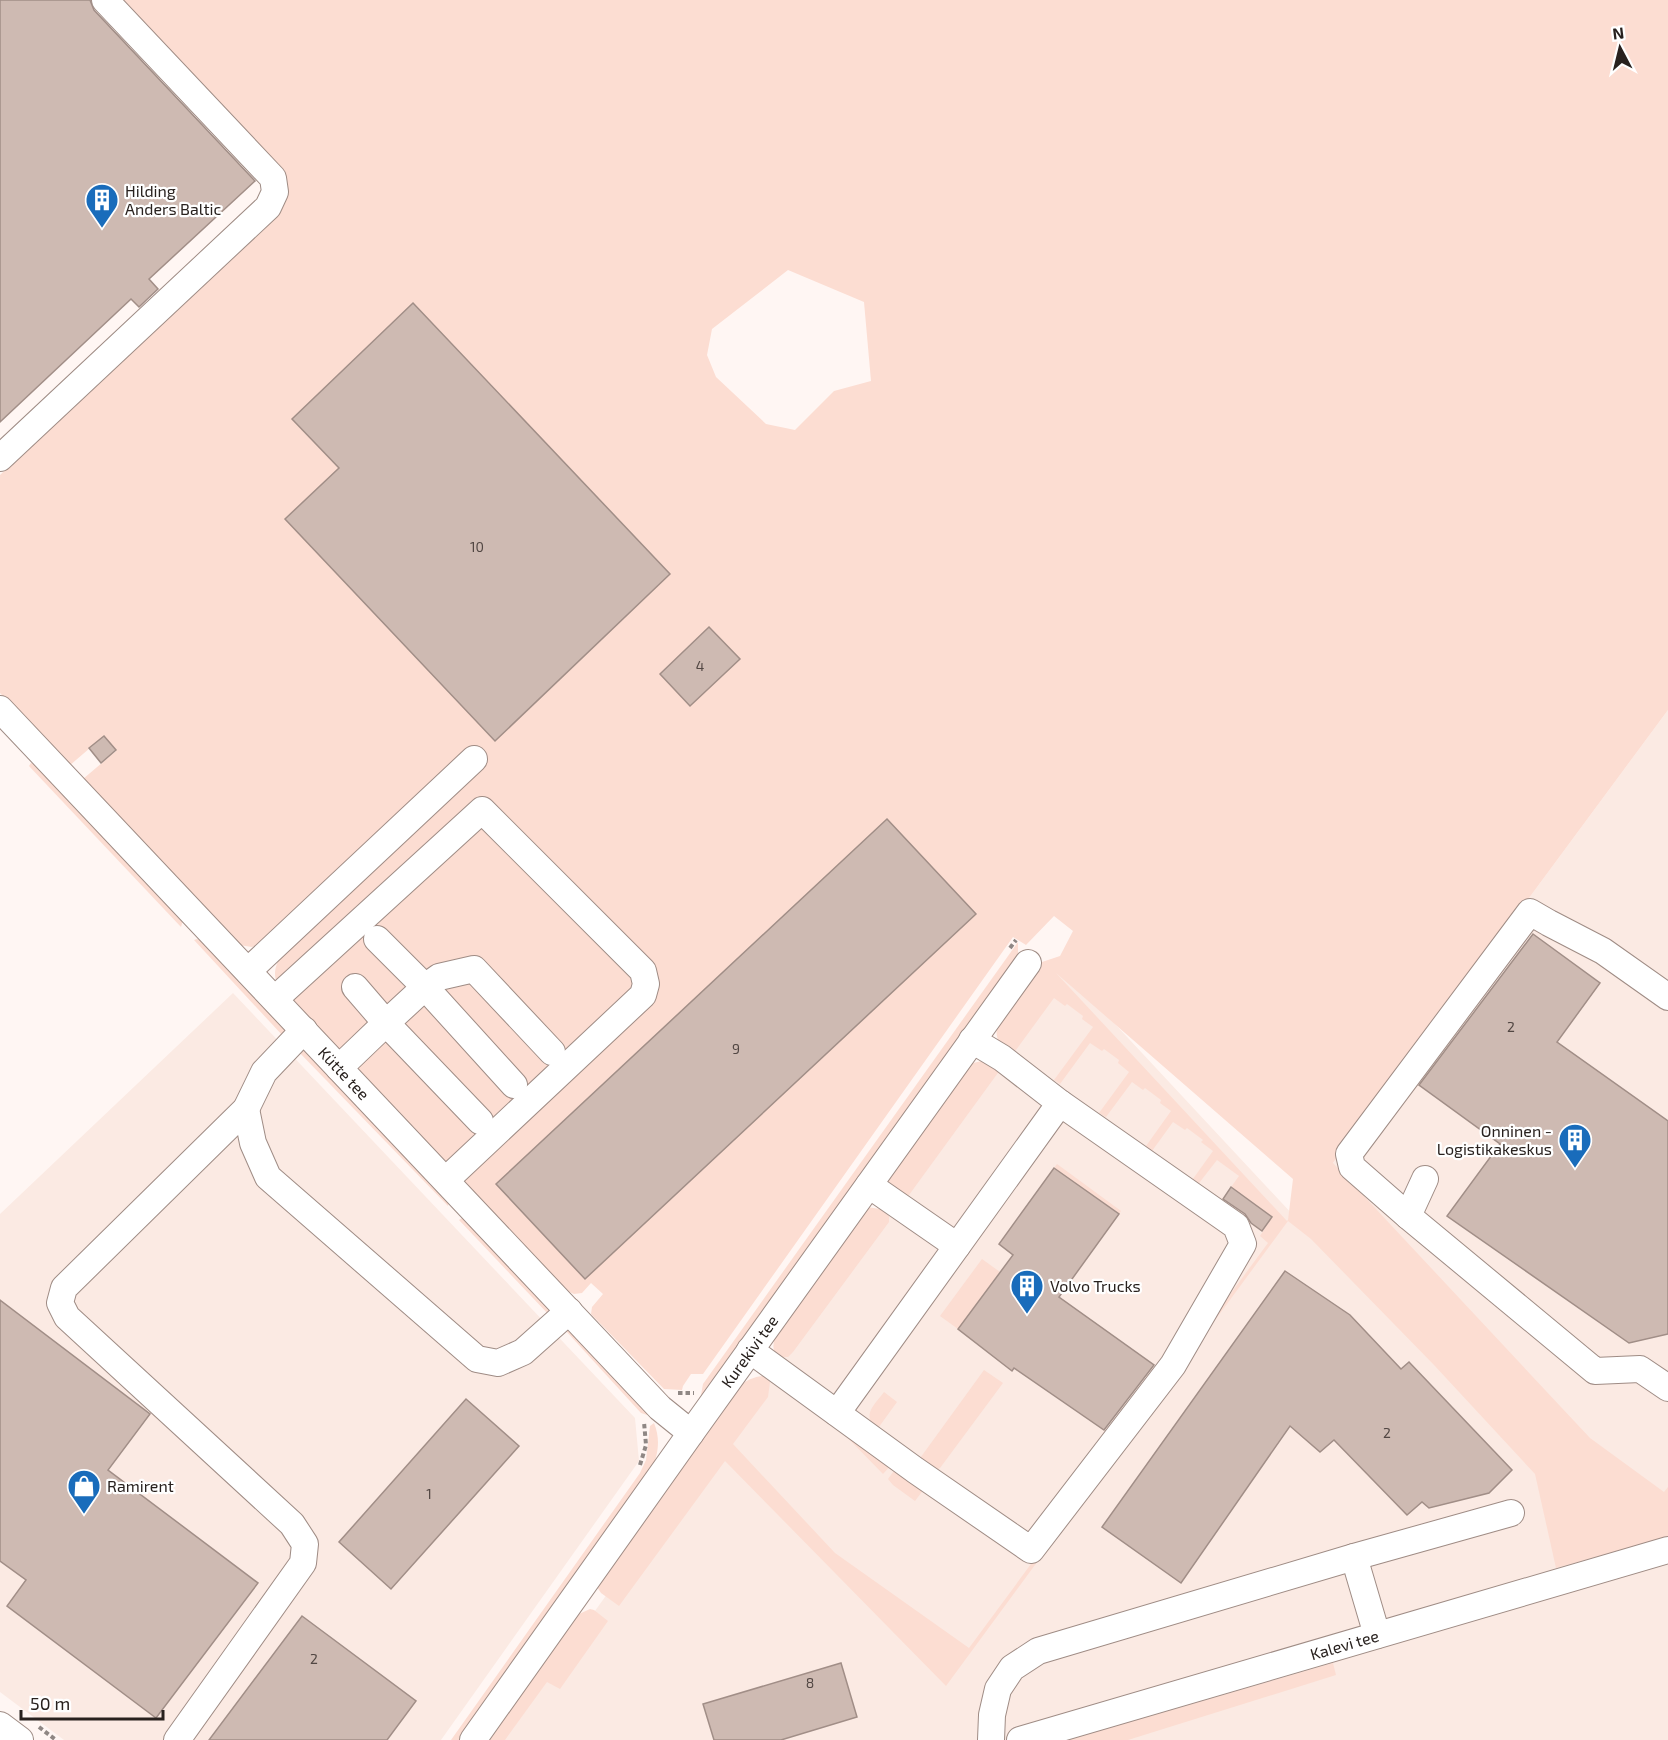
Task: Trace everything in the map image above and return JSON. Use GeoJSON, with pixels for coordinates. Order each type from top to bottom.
{"type":"FeatureCollection","features":[{"type":"Feature","properties":{"kind":"street"},"geometry":{"type":"LineString","coordinates":[[0,458],[268,207],[275,192],[273,178],[105,0]]}},
{"type":"Feature","properties":{"kind":"street","name":"Kütte tee"},"geometry":{"type":"LineString","coordinates":[[0,709],[660,1408],[690,1433]]}},
{"type":"Feature","properties":{"kind":"street"},"geometry":{"type":"LineString","coordinates":[[248,971],[474,759]]}},
{"type":"Feature","properties":{"kind":"street"},"geometry":{"type":"LineString","coordinates":[[275,999],[482,810],[643,971],[646,984],[643,995],[446,1180]]}},
{"type":"Feature","properties":{"kind":"street"},"geometry":{"type":"LineString","coordinates":[[1668,998],[1603,951],[1530,912],[1349,1154],[1352,1167],[1594,1371],[1640,1369],[1668,1388]]}},
{"type":"Feature","properties":{"kind":"street"},"geometry":{"type":"LineString","coordinates":[[377,939],[425,987],[514,1085]]}},
{"type":"Feature","properties":{"kind":"street","name":"Kurekivi tee"},"geometry":{"type":"LineString","coordinates":[[473,1740],[690,1433],[1028,963]]}},
{"type":"Feature","properties":{"kind":"street"},"geometry":{"type":"LineString","coordinates":[[339,1068],[425,987],[439,977],[474,969],[552,1052]]}},
{"type":"Feature","properties":{"kind":"street"},"geometry":{"type":"LineString","coordinates":[[355,987],[386,1023],[480,1121]]}},
{"type":"Feature","properties":{"kind":"street"},"geometry":{"type":"LineString","coordinates":[[177,1740],[303,1563],[305,1544],[292,1524],[67,1317],[60,1303],[64,1288],[246,1109],[264,1072],[304,1030]]}},
{"type":"Feature","properties":{"kind":"street"},"geometry":{"type":"LineString","coordinates":[[750,1350],[1031,1550],[1173,1365],[1243,1244],[1236,1226],[1060,1103],[1002,1058],[972,1040]]}},
{"type":"Feature","properties":{"kind":"street"},"geometry":{"type":"LineString","coordinates":[[837,1413],[1060,1103]]}},
{"type":"Feature","properties":{"kind":"street"},"geometry":{"type":"LineString","coordinates":[[246,1109],[253,1143],[268,1177],[477,1359],[498,1363],[523,1352],[569,1311]]}},
{"type":"Feature","properties":{"kind":"street"},"geometry":{"type":"LineString","coordinates":[[1408,1216],[1425,1179]]}},
{"type":"Feature","properties":{"kind":"street"},"geometry":{"type":"LineString","coordinates":[[869,1185],[957,1246]]}},
{"type":"Feature","properties":{"kind":"street"},"geometry":{"type":"LineString","coordinates":[[991,1740],[992,1715],[998,1689],[1012,1668],[1038,1651],[1511,1513]]}},
{"type":"Feature","properties":{"kind":"street","name":"Kalevi tee"},"geometry":{"type":"LineString","coordinates":[[1020,1740],[1668,1550]]}},
{"type":"Feature","properties":{"kind":"street"},"geometry":{"type":"LineString","coordinates":[[1354,1557],[1377,1635]]}},
{"type":"Feature","properties":{"kind":"street"},"geometry":{"type":"LineString","coordinates":[[0,1725],[20,1740]]}},
{"type":"Feature","properties":{"kind":"path"},"geometry":{"type":"LineString","coordinates":[[637,1414],[644,1423],[646,1445],[642,1462],[637,1470]]}},
{"type":"Feature","properties":{"kind":"shaded area"},"geometry":{"type":"Polygon","coordinates":[[[113,0],[1668,0],[1668,710],[1333,1163],[1590,1438],[1664,1492],[1668,1487],[1668,1537],[1556,1568],[1535,1474],[1434,1365],[1311,1239],[1288,1221],[946,1686],[725,1461],[619,1606],[601,1593],[597,1587],[737,1388],[750,1379],[765,1376],[770,1382],[768,1397],[733,1444],[835,1553],[969,1648],[1268,1243],[1260,1236],[1272,1217],[1231,1187],[1239,1176],[1217,1160],[1196,1187],[1190,1183],[1213,1151],[1187,1128],[1185,1130],[1173,1122],[1152,1151],[1146,1146],[1171,1111],[1145,1088],[1143,1090],[1132,1082],[1106,1117],[1099,1113],[1129,1072],[1118,1063],[1119,1060],[1104,1049],[1102,1051],[1090,1043],[1060,1084],[1054,1080],[1093,1027],[1067,1004],[1065,1006],[1054,998],[1013,1054],[998,1040],[998,1021],[1039,963],[1060,956],[1073,931],[1054,916],[1026,945],[1013,937],[703,1374],[691,1374],[682,1390],[664,1389],[591,1314],[592,1307],[603,1294],[591,1283],[582,1293],[574,1294],[565,1290],[281,992],[275,974],[281,955],[265,942],[252,947],[239,945],[83,779],[116,751],[104,736],[69,766],[0,693],[0,475],[268,215],[281,194],[113,0]],[[788,270],[712,329],[707,355],[716,377],[766,424],[795,430],[834,391],[871,381],[864,302],[788,270]],[[1056,973],[1287,1221],[1293,1179],[1056,973]]]}},
{"type":"Feature","properties":{"kind":"shaded area"},"geometry":{"type":"Polygon","coordinates":[[[1668,710],[1668,1740],[502,1740],[1060,965],[1294,1216],[1668,710]]]}},
{"type":"Feature","properties":{"kind":"shaded area"},"geometry":{"type":"Polygon","coordinates":[[[31,763],[37,765],[183,920],[181,927],[29,766],[31,763]]]}},
{"type":"Feature","properties":{"kind":"shaded area"},"geometry":{"type":"Polygon","coordinates":[[[194,940],[204,941],[285,1028],[286,1034],[283,1036],[194,940]]]}},
{"type":"Feature","properties":{"kind":"shaded area"},"geometry":{"type":"Polygon","coordinates":[[[1018,942],[1018,959],[705,1395],[701,1395],[703,1384],[1018,942]]]}},
{"type":"Feature","properties":{"kind":"shaded area"},"geometry":{"type":"Polygon","coordinates":[[[233,993],[635,1418],[639,1461],[441,1740],[64,1740],[0,1692],[0,1214],[233,993]]]}},
{"type":"Feature","properties":{"kind":"shaded area"},"geometry":{"type":"Polygon","coordinates":[[[302,1047],[449,1202],[448,1206],[297,1050],[302,1047]]]}},
{"type":"Feature","properties":{"kind":"shaded area"},"geometry":{"type":"Polygon","coordinates":[[[982,1061],[1000,1070],[905,1198],[887,1183],[887,1177],[964,1068],[982,1061]]]}},
{"type":"Feature","properties":{"kind":"shaded area"},"geometry":{"type":"Polygon","coordinates":[[[1057,1164],[1121,1211],[1119,1214],[1054,1168],[1057,1164]]]}},
{"type":"Feature","properties":{"kind":"shaded area"},"geometry":{"type":"Polygon","coordinates":[[[867,1207],[880,1209],[889,1216],[889,1222],[793,1352],[788,1357],[778,1357],[773,1347],[778,1331],[867,1207]]]}},
{"type":"Feature","properties":{"kind":"shaded area"},"geometry":{"type":"Polygon","coordinates":[[[462,1218],[470,1220],[552,1310],[550,1316],[459,1220],[462,1218]]]}},
{"type":"Feature","properties":{"kind":"shaded area"},"geometry":{"type":"Polygon","coordinates":[[[982,1259],[1000,1272],[958,1329],[940,1316],[982,1259]]]}},
{"type":"Feature","properties":{"kind":"shaded area"},"geometry":{"type":"Polygon","coordinates":[[[569,1329],[648,1412],[647,1415],[641,1413],[566,1331],[569,1329]]]}},
{"type":"Feature","properties":{"kind":"shaded area"},"geometry":{"type":"Polygon","coordinates":[[[984,1370],[1003,1383],[940,1468],[935,1471],[918,1461],[984,1370]]]}},
{"type":"Feature","properties":{"kind":"shaded area"},"geometry":{"type":"Polygon","coordinates":[[[884,1392],[897,1402],[876,1431],[870,1415],[884,1392]]]}},
{"type":"Feature","properties":{"kind":"shaded area"},"geometry":{"type":"Polygon","coordinates":[[[654,1423],[658,1447],[651,1472],[460,1740],[451,1740],[640,1473],[646,1460],[650,1426],[654,1423]]]}},
{"type":"Feature","properties":{"kind":"shaded area"},"geometry":{"type":"Polygon","coordinates":[[[842,1432],[891,1465],[883,1474],[842,1432]]]}},
{"type":"Feature","properties":{"kind":"shaded area"},"geometry":{"type":"Polygon","coordinates":[[[896,1468],[924,1489],[915,1501],[888,1479],[896,1468]]]}},
{"type":"Feature","properties":{"kind":"shaded area"},"geometry":{"type":"Polygon","coordinates":[[[590,1609],[608,1621],[560,1689],[547,1682],[505,1740],[488,1740],[579,1614],[590,1609]]]}},
{"type":"Feature","properties":{"kind":"shaded area"},"geometry":{"type":"Polygon","coordinates":[[[1333,1663],[1336,1675],[1128,1740],[1067,1740],[1333,1663]]]}},
{"type":"Feature","properties":{"kind":"building","name":"Hilding Anders Baltic"},"geometry":{"type":"Polygon","coordinates":[[[0,0],[90,0],[94,10],[255,181],[149,279],[158,289],[139,307],[131,299],[0,422],[0,0]]]}},
{"type":"Feature","properties":{"kind":"building"},"geometry":{"type":"Polygon","coordinates":[[[413,303],[670,574],[495,741],[285,519],[339,468],[292,419],[413,303]]]}},
{"type":"Feature","properties":{"kind":"building"},"geometry":{"type":"Polygon","coordinates":[[[709,627],[740,659],[690,706],[660,674],[709,627]]]}},
{"type":"Feature","properties":{"kind":"building"},"geometry":{"type":"Polygon","coordinates":[[[104,736],[116,750],[101,763],[89,748],[104,736]]]}},
{"type":"Feature","properties":{"kind":"building"},"geometry":{"type":"Polygon","coordinates":[[[887,819],[976,914],[585,1279],[496,1184],[887,819]]]}},
{"type":"Feature","properties":{"kind":"building","name":"Onninen - Logistikakeskus"},"geometry":{"type":"Polygon","coordinates":[[[1533,934],[1600,983],[1557,1042],[1668,1121],[1668,1334],[1629,1343],[1447,1216],[1500,1144],[1419,1085],[1533,934]]]}},
{"type":"Feature","properties":{"kind":"building","name":"Volvo Trucks"},"geometry":{"type":"Polygon","coordinates":[[[1054,1168],[1119,1214],[1059,1297],[1154,1365],[1104,1430],[1014,1368],[1012,1371],[958,1329],[1013,1255],[999,1244],[1054,1168]]]}},
{"type":"Feature","properties":{"kind":"building"},"geometry":{"type":"Polygon","coordinates":[[[1231,1187],[1272,1217],[1262,1231],[1251,1223],[1245,1214],[1223,1199],[1231,1187]]]}},
{"type":"Feature","properties":{"kind":"building"},"geometry":{"type":"Polygon","coordinates":[[[1285,1271],[1350,1315],[1401,1369],[1409,1362],[1512,1470],[1489,1493],[1429,1508],[1422,1502],[1407,1515],[1334,1440],[1320,1452],[1290,1426],[1181,1583],[1102,1527],[1285,1271]]]}},
{"type":"Feature","properties":{"kind":"building","name":"Ramirent"},"geometry":{"type":"Polygon","coordinates":[[[0,1300],[150,1414],[108,1470],[258,1583],[156,1718],[7,1606],[26,1580],[0,1561],[0,1300]]]}},
{"type":"Feature","properties":{"kind":"building"},"geometry":{"type":"Polygon","coordinates":[[[466,1399],[519,1446],[391,1589],[339,1542],[466,1399]]]}},
{"type":"Feature","properties":{"kind":"building"},"geometry":{"type":"Polygon","coordinates":[[[302,1616],[416,1701],[387,1740],[209,1740],[302,1616]]]}},
{"type":"Feature","properties":{"kind":"building"},"geometry":{"type":"Polygon","coordinates":[[[841,1663],[857,1717],[781,1740],[714,1740],[703,1704],[841,1663]]]}},
{"type":"Feature","properties":{"kind":"place","name":"Hilding Anders Baltic"},"geometry":{"type":"Point","coordinates":[102,229]}},
{"type":"Feature","properties":{"kind":"place","name":"Onninen - Logistikakeskus"},"geometry":{"type":"Point","coordinates":[1575,1169]}},
{"type":"Feature","properties":{"kind":"place","name":"Volvo Trucks"},"geometry":{"type":"Point","coordinates":[1027,1315]}},
{"type":"Feature","properties":{"kind":"place","name":"Ramirent"},"geometry":{"type":"Point","coordinates":[84,1515]}}]}
